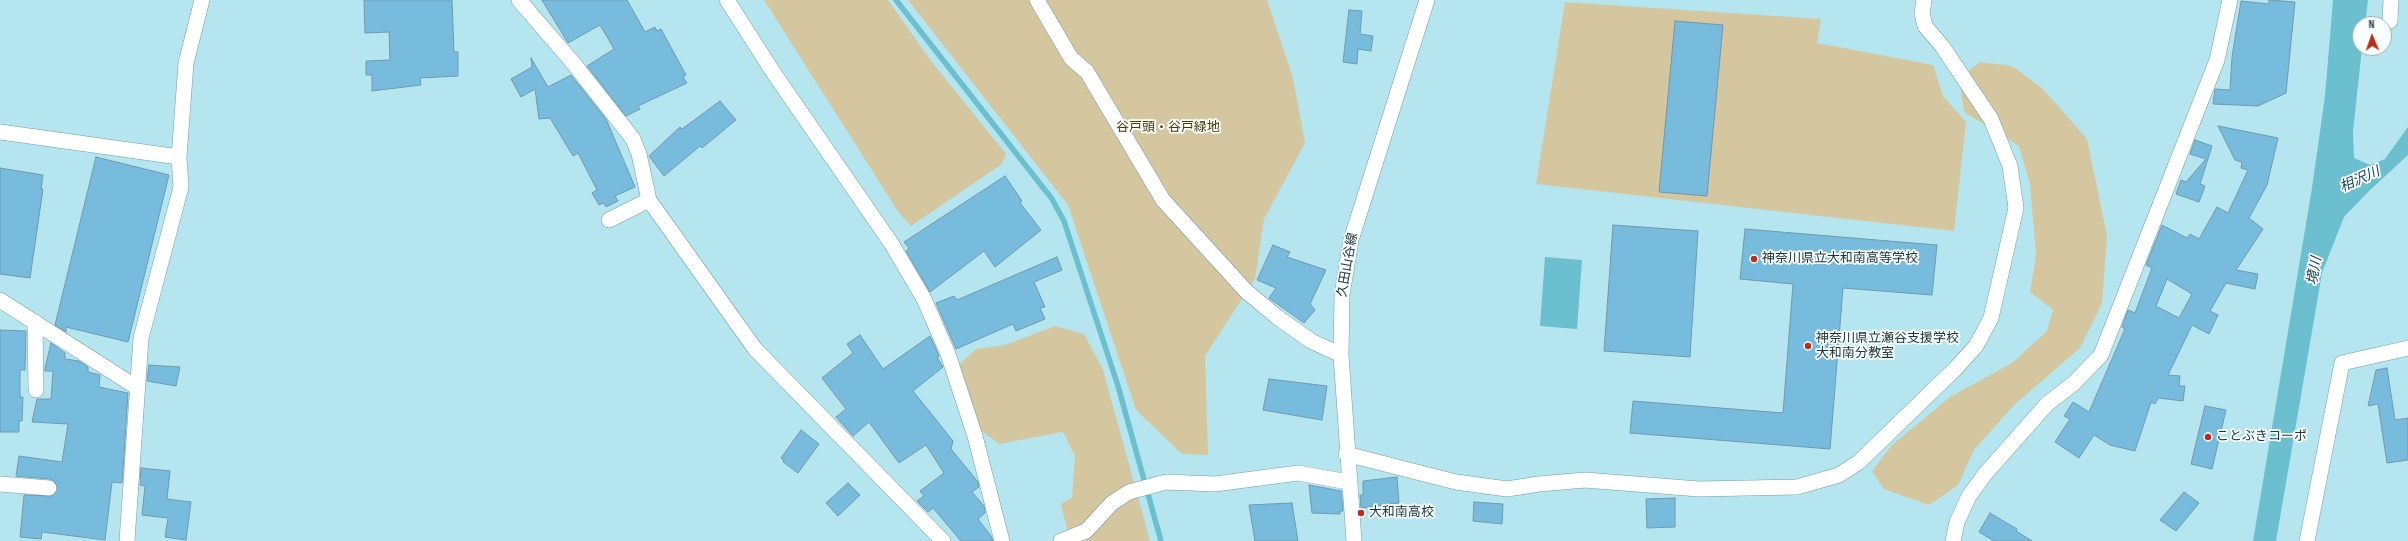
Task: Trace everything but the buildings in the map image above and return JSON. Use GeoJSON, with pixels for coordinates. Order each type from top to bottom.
{"type":"FeatureCollection","features":[{"type":"Feature","properties":{"kind":"street"},"geometry":{"type":"LineString","coordinates":[[127,541],[133,475],[136,387],[141,338],[181,187],[179,157],[186,63],[202,0]]}},
{"type":"Feature","properties":{"kind":"street"},"geometry":{"type":"LineString","coordinates":[[519,0],[574,64],[632,139],[640,154],[649,200],[754,349],[943,541]]}},
{"type":"Feature","properties":{"kind":"street"},"geometry":{"type":"LineString","coordinates":[[726,0],[773,72],[891,243],[924,299],[948,354],[975,436],[1002,541]]}},
{"type":"Feature","properties":{"kind":"street"},"geometry":{"type":"LineString","coordinates":[[1037,0],[1071,58],[1087,72],[1163,200],[1246,291],[1277,317],[1311,341],[1340,355]]}},
{"type":"Feature","properties":{"kind":"street","name":"久田山谷線"},"geometry":{"type":"LineString","coordinates":[[1354,541],[1348,482],[1340,355],[1342,295],[1351,240],[1427,0]]}},
{"type":"Feature","properties":{"kind":"street"},"geometry":{"type":"LineString","coordinates":[[1346,454],[1456,482],[1507,489],[1539,484],[1585,480],[1699,489],[1797,487],[1839,475],[1859,462],[1955,369],[1976,346],[1991,318],[2016,208],[2010,166],[1991,120],[1942,46],[1925,26],[1922,13],[1924,0]]}},
{"type":"Feature","properties":{"kind":"street"},"geometry":{"type":"LineString","coordinates":[[1953,541],[1957,522],[1969,496],[1985,474],[2047,404],[2074,383],[2101,355],[2217,60],[2230,0]]}},
{"type":"Feature","properties":{"kind":"street"},"geometry":{"type":"LineString","coordinates":[[2390,16],[2391,0]]}},
{"type":"Feature","properties":{"kind":"street"},"geometry":{"type":"LineString","coordinates":[[0,132],[179,157]]}},
{"type":"Feature","properties":{"kind":"street"},"geometry":{"type":"LineString","coordinates":[[609,220],[649,200]]}},
{"type":"Feature","properties":{"kind":"street"},"geometry":{"type":"LineString","coordinates":[[0,300],[136,387]]}},
{"type":"Feature","properties":{"kind":"street"},"geometry":{"type":"LineString","coordinates":[[35,322],[36,390]]}},
{"type":"Feature","properties":{"kind":"street"},"geometry":{"type":"LineString","coordinates":[[2307,541],[2342,363],[2408,348]]}},
{"type":"Feature","properties":{"kind":"street"},"geometry":{"type":"LineString","coordinates":[[1061,541],[1086,531],[1112,503],[1129,492],[1166,482],[1215,484],[1298,473],[1348,482]]}},
{"type":"Feature","properties":{"kind":"street"},"geometry":{"type":"LineString","coordinates":[[0,484],[49,488]]}},
{"type":"Feature","properties":{"kind":"green space"},"geometry":{"type":"Polygon","coordinates":[[[764,0],[888,0],[931,61],[1006,154],[1002,164],[911,226],[899,213],[764,0]]]}},
{"type":"Feature","properties":{"kind":"green space","name":"谷戸頭・谷戸緑地"},"geometry":{"type":"Polygon","coordinates":[[[908,0],[1267,0],[1293,78],[1305,143],[1264,219],[1255,279],[1205,356],[1208,455],[1182,454],[1136,410],[1068,205],[908,0]]]}},
{"type":"Feature","properties":{"kind":"green space"},"geometry":{"type":"Polygon","coordinates":[[[1565,2],[1821,19],[1817,43],[1933,65],[1943,96],[1966,122],[1954,231],[1536,184],[1565,2]]]}},
{"type":"Feature","properties":{"kind":"green space"},"geometry":{"type":"Polygon","coordinates":[[[1980,62],[2012,66],[2042,88],[2087,139],[2107,236],[2102,303],[2080,348],[2014,405],[1974,450],[1958,485],[1929,505],[1884,489],[1872,471],[1892,445],[1950,397],[2012,363],[2047,331],[2053,310],[2030,292],[2036,255],[2030,184],[2019,146],[1964,112],[1959,78],[1980,62]]]}},
{"type":"Feature","properties":{"kind":"green space"},"geometry":{"type":"Polygon","coordinates":[[[1055,326],[1084,334],[1103,370],[1150,541],[1070,541],[1061,504],[1072,498],[1075,456],[1063,432],[999,444],[978,428],[960,364],[976,349],[1005,345],[1055,326]]]}},
{"type":"Feature","properties":{"kind":"water"},"geometry":{"type":"Polygon","coordinates":[[[2333,0],[2368,0],[2366,16],[2352,16],[2352,56],[2361,56],[2353,132],[2354,158],[2370,165],[2385,159],[2408,127],[2408,155],[2369,191],[2344,217],[2322,273],[2276,541],[2253,541],[2312,188],[2325,96],[2333,0]]]}},
{"type":"Feature","properties":{"kind":"water"},"geometry":{"type":"Polygon","coordinates":[[[1545,257],[1582,260],[1577,329],[1540,326],[1545,257]]]}},
{"type":"Feature","properties":{"kind":"waterway"},"geometry":{"type":"LineString","coordinates":[[896,0],[1052,199],[1064,221],[1118,386],[1161,541]]}},
{"type":"Feature","properties":{"kind":"place","name":"神奈川県立大和南高等学校"},"geometry":{"type":"Point","coordinates":[1754,259]}},
{"type":"Feature","properties":{"kind":"place","name":"神奈川県立瀬谷支援学校 大和南分教室"},"geometry":{"type":"Point","coordinates":[1808,346]}},
{"type":"Feature","properties":{"kind":"place","name":"ことぶきコーポ"},"geometry":{"type":"Point","coordinates":[2208,437]}},
{"type":"Feature","properties":{"kind":"place","name":"大和南高校"},"geometry":{"type":"Point","coordinates":[1361,513]}},
{"type":"Feature","properties":{"kind":"water label","name":"相沢川"},"geometry":{"type":"Point","coordinates":[2360,180]}},
{"type":"Feature","properties":{"kind":"water label","name":"境川"},"geometry":{"type":"Point","coordinates":[2315,271]}}]}
